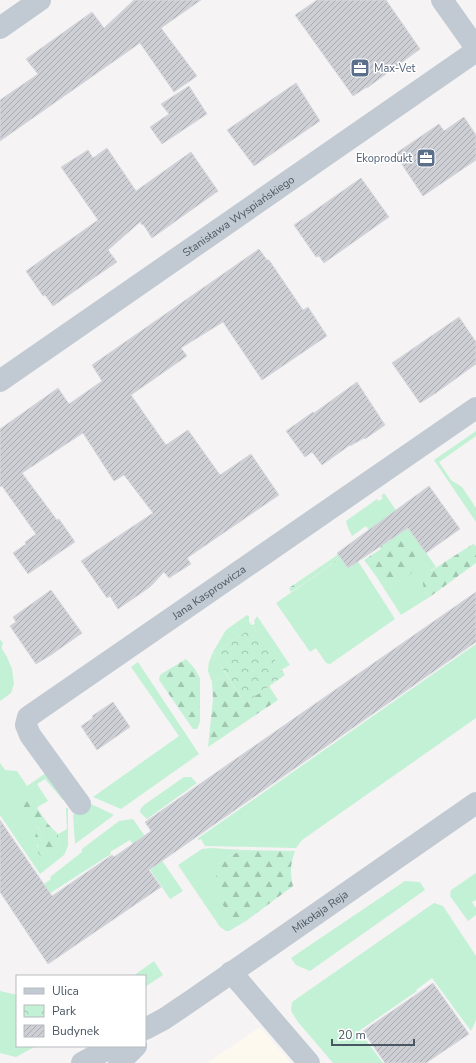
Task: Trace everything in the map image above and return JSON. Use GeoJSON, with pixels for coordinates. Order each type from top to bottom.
{"type":"FeatureCollection","features":[{"type":"Feature","properties":{"kind":"street"},"geometry":{"type":"LineString","coordinates":[[0,28],[40,0]]}},
{"type":"Feature","properties":{"kind":"street"},"geometry":{"type":"LineString","coordinates":[[442,0],[476,50]]}},
{"type":"Feature","properties":{"kind":"street","name":"Stanisława Wyspiańskiego"},"geometry":{"type":"LineString","coordinates":[[0,381],[476,50]]}},
{"type":"Feature","properties":{"kind":"street","name":"Jana Kasprowicza"},"geometry":{"type":"LineString","coordinates":[[80,804],[30,735],[26,724],[28,717],[476,408]]}},
{"type":"Feature","properties":{"kind":"street","name":"Mikołaja Reja"},"geometry":{"type":"LineString","coordinates":[[146,1028],[164,1018],[476,803]]}},
{"type":"Feature","properties":{"kind":"street"},"geometry":{"type":"LineString","coordinates":[[231,972],[310,1063]]}},
{"type":"Feature","properties":{"kind":"street","name":"Mikołaja Reja"},"geometry":{"type":"LineString","coordinates":[[146,1036],[164,1018]]}},
{"type":"Feature","properties":{"kind":"street"},"geometry":{"type":"LineString","coordinates":[[82,1063],[112,1047]]}},
{"type":"Feature","properties":{"kind":"street"},"geometry":{"type":"LineString","coordinates":[[119,1063],[135,1047]]}},
{"type":"Feature","properties":{"kind":"shaded area"},"geometry":{"type":"Polygon","coordinates":[[[260,1027],[291,1063],[207,1063],[260,1027]]]}},
{"type":"Feature","properties":{"kind":"green space"},"geometry":{"type":"Polygon","coordinates":[[[476,431],[476,436],[439,462],[451,480],[462,487],[476,508],[476,522],[434,460],[476,431]]]}},
{"type":"Feature","properties":{"kind":"green space"},"geometry":{"type":"Polygon","coordinates":[[[384,493],[436,567],[431,570],[424,592],[431,596],[401,615],[376,576],[387,584],[384,534],[372,523],[368,529],[366,526],[352,536],[346,521],[377,499],[379,501],[383,498],[381,496],[384,493]]]}},
{"type":"Feature","properties":{"kind":"green space"},"geometry":{"type":"Polygon","coordinates":[[[372,523],[399,532],[410,541],[413,546],[415,563],[411,573],[406,579],[387,584],[376,576],[364,560],[381,549],[368,529],[372,523]]]}},
{"type":"Feature","properties":{"kind":"green space"},"geometry":{"type":"Polygon","coordinates":[[[473,544],[476,546],[476,563],[431,596],[424,592],[423,583],[426,574],[473,544]]]}},
{"type":"Feature","properties":{"kind":"green space"},"geometry":{"type":"Polygon","coordinates":[[[349,547],[355,560],[353,569],[344,556],[291,592],[289,588],[349,547]]]}},
{"type":"Feature","properties":{"kind":"green space"},"geometry":{"type":"Polygon","coordinates":[[[354,555],[395,619],[330,664],[326,663],[316,648],[310,652],[276,603],[344,556],[353,568],[354,555]]]}},
{"type":"Feature","properties":{"kind":"green space"},"geometry":{"type":"Polygon","coordinates":[[[247,615],[249,616],[249,622],[252,625],[255,624],[254,621],[257,616],[290,665],[281,670],[253,627],[213,654],[227,676],[212,682],[208,671],[209,662],[213,652],[226,630],[247,615]]]}},
{"type":"Feature","properties":{"kind":"green space"},"geometry":{"type":"Polygon","coordinates":[[[253,627],[285,675],[245,703],[213,654],[253,627]]]}},
{"type":"Feature","properties":{"kind":"green space"},"geometry":{"type":"Polygon","coordinates":[[[0,639],[3,643],[2,649],[12,669],[14,684],[11,693],[0,701],[0,639]]]}},
{"type":"Feature","properties":{"kind":"green space"},"geometry":{"type":"Polygon","coordinates":[[[476,644],[476,718],[302,840],[296,848],[205,846],[201,839],[197,839],[476,644]]]}},
{"type":"Feature","properties":{"kind":"green space"},"geometry":{"type":"Polygon","coordinates":[[[186,659],[195,669],[200,678],[200,722],[197,729],[193,729],[159,680],[160,675],[186,659]]]}},
{"type":"Feature","properties":{"kind":"green space"},"geometry":{"type":"Polygon","coordinates":[[[138,662],[199,754],[121,809],[93,797],[179,736],[131,667],[138,662]]]}},
{"type":"Feature","properties":{"kind":"green space"},"geometry":{"type":"Polygon","coordinates":[[[227,676],[245,703],[269,686],[278,700],[208,747],[213,699],[212,682],[227,676]]]}},
{"type":"Feature","properties":{"kind":"green space"},"geometry":{"type":"Polygon","coordinates":[[[0,763],[5,770],[17,771],[27,786],[46,773],[64,799],[63,800],[45,779],[37,784],[48,801],[39,806],[37,799],[34,821],[41,832],[42,837],[39,838],[37,847],[58,845],[58,834],[67,829],[66,808],[68,808],[68,846],[64,855],[40,874],[0,815],[0,763]]]}},
{"type":"Feature","properties":{"kind":"green space"},"geometry":{"type":"Polygon","coordinates":[[[184,777],[191,777],[197,783],[147,819],[140,812],[144,805],[184,777]]]}},
{"type":"Feature","properties":{"kind":"green space"},"geometry":{"type":"Polygon","coordinates":[[[30,798],[37,799],[39,806],[37,808],[48,824],[58,834],[57,852],[52,861],[45,861],[38,853],[38,841],[31,831],[35,831],[39,838],[42,837],[40,831],[33,821],[27,818],[23,810],[25,803],[30,798]]]}},
{"type":"Feature","properties":{"kind":"green space"},"geometry":{"type":"Polygon","coordinates":[[[89,803],[114,815],[75,844],[73,815],[89,803]]]}},
{"type":"Feature","properties":{"kind":"green space"},"geometry":{"type":"Polygon","coordinates":[[[133,819],[183,891],[170,899],[130,840],[41,899],[36,890],[82,852],[82,849],[119,821],[133,819]]]}},
{"type":"Feature","properties":{"kind":"green space"},"geometry":{"type":"Polygon","coordinates":[[[211,848],[242,850],[228,857],[219,868],[236,920],[246,921],[229,931],[226,931],[220,927],[178,865],[202,849],[211,848]]]}},
{"type":"Feature","properties":{"kind":"green space"},"geometry":{"type":"Polygon","coordinates":[[[242,850],[295,851],[291,868],[293,886],[246,921],[236,920],[227,912],[220,900],[215,880],[219,868],[228,857],[242,850]]]}},
{"type":"Feature","properties":{"kind":"green space"},"geometry":{"type":"Polygon","coordinates":[[[476,873],[476,900],[472,902],[476,908],[476,915],[468,921],[450,896],[451,890],[476,873]]]}},
{"type":"Feature","properties":{"kind":"green space"},"geometry":{"type":"Polygon","coordinates":[[[405,881],[420,882],[425,890],[310,971],[296,965],[291,958],[405,881]]]}},
{"type":"Feature","properties":{"kind":"green space"},"geometry":{"type":"Polygon","coordinates":[[[434,903],[443,906],[476,956],[476,1020],[471,1031],[432,978],[416,990],[417,991],[359,1031],[383,1063],[333,1063],[298,1022],[291,1011],[292,1002],[434,903]]]}},
{"type":"Feature","properties":{"kind":"green space"},"geometry":{"type":"Polygon","coordinates":[[[154,961],[163,975],[146,986],[146,975],[134,975],[154,961]]]}},
{"type":"Feature","properties":{"kind":"green space"},"geometry":{"type":"Polygon","coordinates":[[[0,991],[16,995],[16,1047],[34,1047],[16,1057],[0,1053],[0,991]]]}},
{"type":"Feature","properties":{"kind":"building"},"geometry":{"type":"Polygon","coordinates":[[[134,0],[201,0],[161,28],[197,76],[174,92],[140,43],[0,141],[0,100],[38,74],[26,59],[92,12],[104,28],[134,0]]]}},
{"type":"Feature","properties":{"kind":"building"},"geometry":{"type":"Polygon","coordinates":[[[317,0],[386,0],[420,49],[367,88],[353,96],[295,15],[317,0]]]}},
{"type":"Feature","properties":{"kind":"building"},"geometry":{"type":"Polygon","coordinates":[[[296,83],[320,121],[254,166],[227,130],[296,83]]]}},
{"type":"Feature","properties":{"kind":"building"},"geometry":{"type":"Polygon","coordinates":[[[189,86],[207,114],[162,144],[150,127],[169,114],[161,104],[189,86]]]}},
{"type":"Feature","properties":{"kind":"building"},"geometry":{"type":"Polygon","coordinates":[[[464,117],[476,135],[476,160],[423,196],[395,154],[439,124],[444,131],[464,117]]]}},
{"type":"Feature","properties":{"kind":"building"},"geometry":{"type":"Polygon","coordinates":[[[107,148],[136,191],[191,152],[218,191],[152,238],[140,222],[108,250],[117,262],[53,306],[45,295],[43,296],[26,271],[98,220],[61,167],[88,150],[93,158],[107,148]]]}},
{"type":"Feature","properties":{"kind":"building"},"geometry":{"type":"Polygon","coordinates":[[[361,178],[389,217],[324,263],[319,256],[316,257],[294,225],[361,178]]]}},
{"type":"Feature","properties":{"kind":"building"},"geometry":{"type":"Polygon","coordinates":[[[259,249],[267,260],[269,260],[303,310],[308,307],[327,336],[262,380],[223,322],[181,348],[187,356],[131,395],[166,445],[188,430],[220,475],[251,454],[279,495],[187,558],[191,564],[169,578],[164,572],[150,587],[118,609],[110,596],[107,598],[81,561],[153,513],[124,475],[114,481],[83,433],[22,473],[57,520],[59,519],[75,542],[28,574],[13,553],[26,544],[25,542],[36,534],[2,486],[0,487],[0,429],[58,388],[69,404],[102,381],[92,365],[259,249]]]}},
{"type":"Feature","properties":{"kind":"building"},"geometry":{"type":"Polygon","coordinates":[[[459,317],[476,342],[476,364],[420,403],[392,363],[459,317]]]}},
{"type":"Feature","properties":{"kind":"building"},"geometry":{"type":"Polygon","coordinates":[[[357,382],[385,425],[365,439],[364,438],[350,445],[322,465],[312,452],[305,457],[286,431],[357,382]]]}},
{"type":"Feature","properties":{"kind":"building"},"geometry":{"type":"Polygon","coordinates":[[[429,486],[460,529],[426,553],[408,528],[348,568],[337,553],[429,486]]]}},
{"type":"Feature","properties":{"kind":"building"},"geometry":{"type":"Polygon","coordinates":[[[51,590],[82,633],[36,664],[10,626],[16,622],[13,617],[51,590]]]}},
{"type":"Feature","properties":{"kind":"building"},"geometry":{"type":"Polygon","coordinates":[[[476,592],[476,642],[149,870],[161,887],[48,964],[0,892],[0,820],[52,896],[112,855],[114,857],[151,831],[145,822],[476,592]]]}},
{"type":"Feature","properties":{"kind":"building"},"geometry":{"type":"Polygon","coordinates":[[[113,702],[130,727],[97,750],[81,726],[93,718],[92,716],[113,702]]]}},
{"type":"Feature","properties":{"kind":"building"},"geometry":{"type":"Polygon","coordinates":[[[433,983],[469,1034],[426,1063],[385,1063],[363,1031],[433,983]]]}},
{"type":"Feature","properties":{"kind":"place","name":"Max-Vet"},"geometry":{"type":"Point","coordinates":[360,68]}},
{"type":"Feature","properties":{"kind":"place","name":"Ekoprodukt"},"geometry":{"type":"Point","coordinates":[426,158]}}]}
